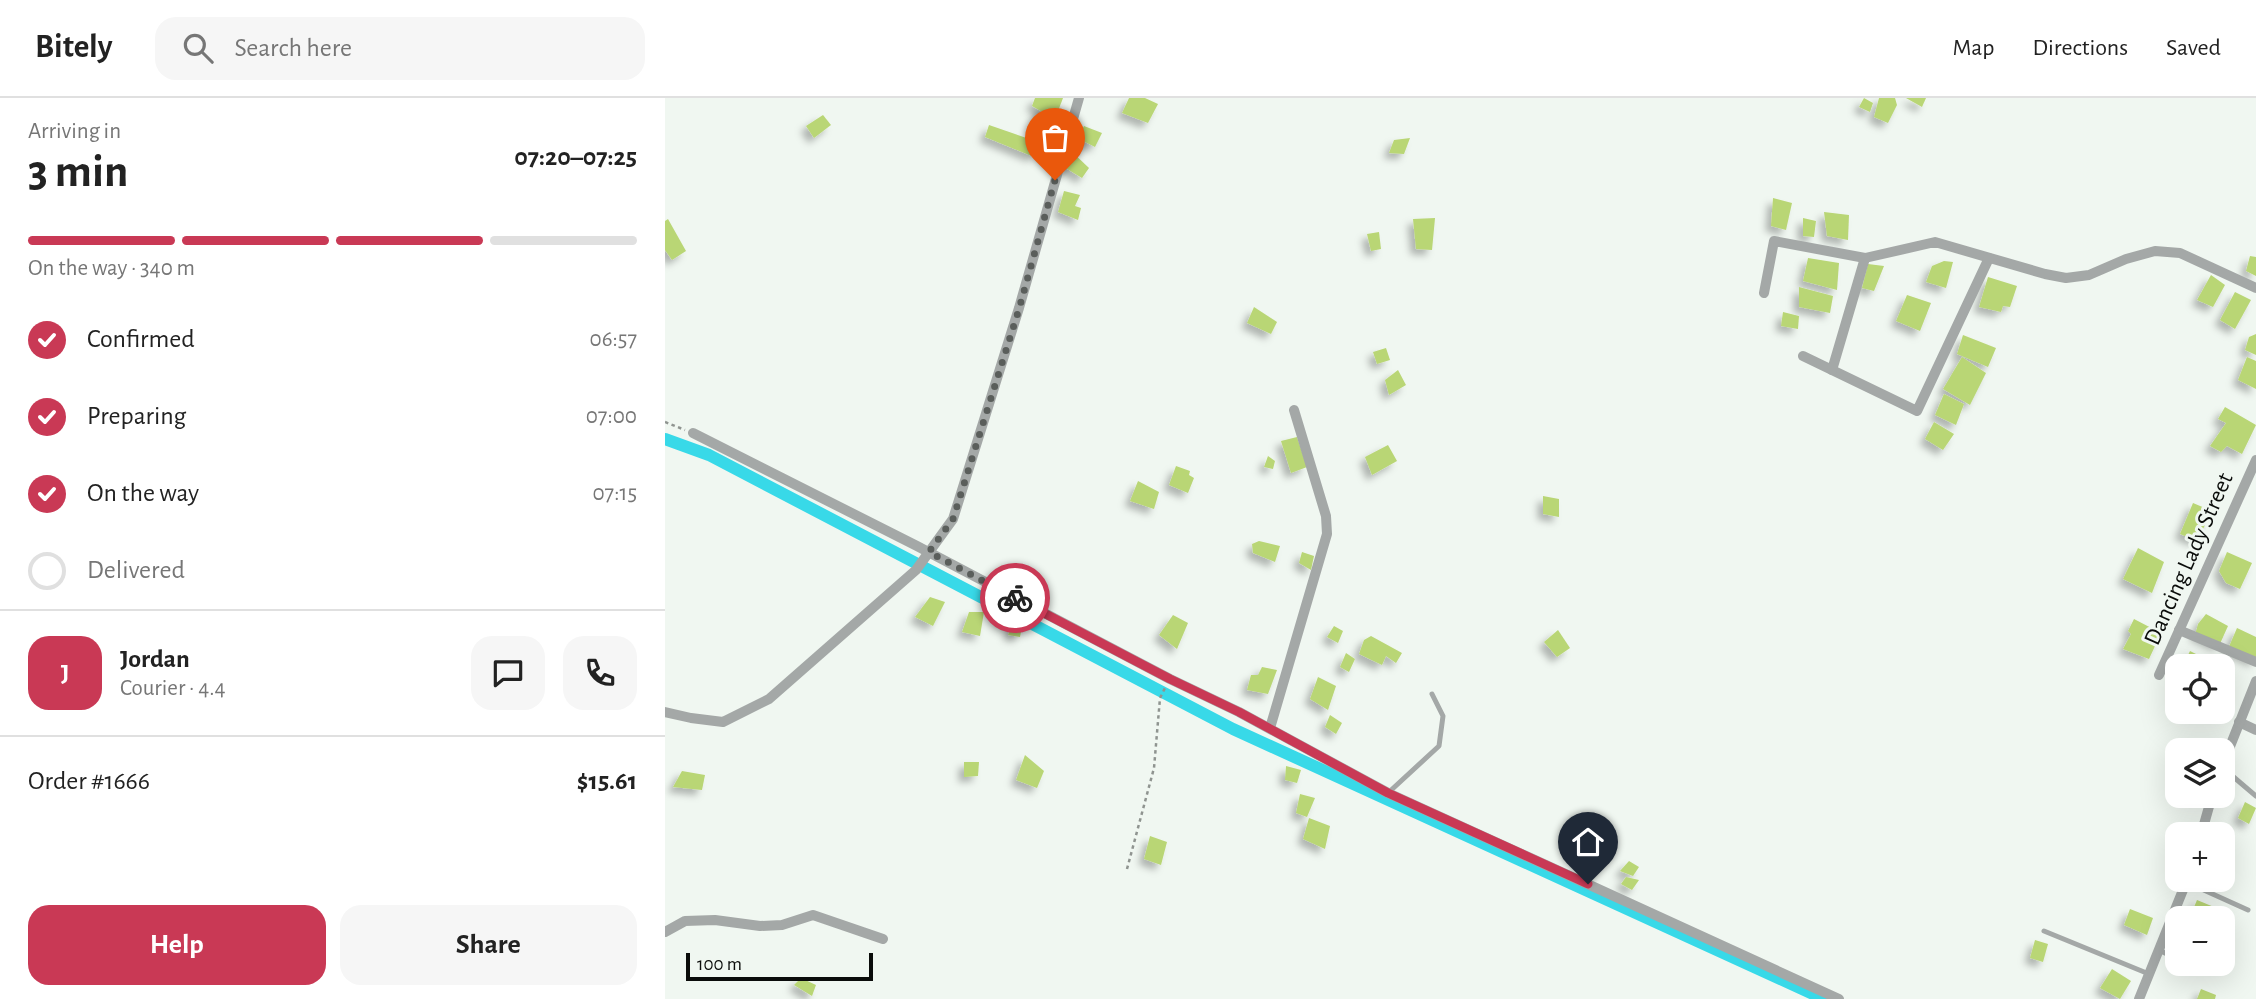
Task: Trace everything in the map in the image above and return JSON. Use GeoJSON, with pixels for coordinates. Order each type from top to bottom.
{"type":"FeatureCollection","features":[{"type":"Feature","properties":{"kind":"street"},"geometry":{"type":"LineString","coordinates":[[665,712],[723,722],[769,699],[916,570],[953,519],[1019,309],[1079,98]]}},
{"type":"Feature","properties":{"kind":"street"},"geometry":{"type":"LineString","coordinates":[[1764,293],[1774,240],[1865,258],[1935,242],[2066,278],[2089,275],[2141,254],[2168,251],[2180,253],[2256,288]]}},
{"type":"Feature","properties":{"kind":"street"},"geometry":{"type":"LineString","coordinates":[[1803,356],[1917,411],[1989,257]]}},
{"type":"Feature","properties":{"kind":"street"},"geometry":{"type":"LineString","coordinates":[[1832,370],[1865,258]]}},
{"type":"Feature","properties":{"kind":"street"},"geometry":{"type":"LineString","coordinates":[[1270,729],[1327,534],[1326,516],[1294,410]]}},
{"type":"Feature","properties":{"kind":"street"},"geometry":{"type":"LineString","coordinates":[[693,433],[1270,729],[1388,793],[1839,999]]}},
{"type":"Feature","properties":{"kind":"street","name":"Dancing Lady Street"},"geometry":{"type":"LineString","coordinates":[[2159,675],[2256,460]]}},
{"type":"Feature","properties":{"kind":"street"},"geometry":{"type":"LineString","coordinates":[[2179,630],[2256,662]]}},
{"type":"Feature","properties":{"kind":"street"},"geometry":{"type":"LineString","coordinates":[[2233,738],[2256,681]]}},
{"type":"Feature","properties":{"kind":"street"},"geometry":{"type":"LineString","coordinates":[[2239,722],[2256,730]]}},
{"type":"Feature","properties":{"kind":"street"},"geometry":{"type":"LineString","coordinates":[[2139,999],[2183,892]]}},
{"type":"Feature","properties":{"kind":"street"},"geometry":{"type":"LineString","coordinates":[[665,932],[685,920],[715,920],[760,926],[782,925],[813,915],[883,939]]}},
{"type":"Feature","properties":{"kind":"lane"},"geometry":{"type":"LineString","coordinates":[[1388,793],[1439,746],[1443,716],[1432,694]]}},
{"type":"Feature","properties":{"kind":"lane"},"geometry":{"type":"LineString","coordinates":[[2235,777],[2256,796]]}},
{"type":"Feature","properties":{"kind":"lane"},"geometry":{"type":"LineString","coordinates":[[2210,892],[2248,910]]}},
{"type":"Feature","properties":{"kind":"lane"},"geometry":{"type":"LineString","coordinates":[[2044,931],[2149,974]]}},
{"type":"Feature","properties":{"kind":"lane"},"geometry":{"type":"LineString","coordinates":[[2159,950],[2165,953]]}},
{"type":"Feature","properties":{"kind":"path"},"geometry":{"type":"LineString","coordinates":[[665,422],[693,433]]}},
{"type":"Feature","properties":{"kind":"path"},"geometry":{"type":"LineString","coordinates":[[1127,869],[1154,768],[1160,698],[1168,684]]}},
{"type":"Feature","properties":{"kind":"building"},"geometry":{"type":"Polygon","coordinates":[[[1035,98],[1063,98],[1055,119],[1032,106],[1035,98]]]}},
{"type":"Feature","properties":{"kind":"building"},"geometry":{"type":"Polygon","coordinates":[[[1129,98],[1145,98],[1158,104],[1148,123],[1122,113],[1129,98]]]}},
{"type":"Feature","properties":{"kind":"building"},"geometry":{"type":"Polygon","coordinates":[[[1864,98],[1873,103],[1870,112],[1859,107],[1864,98]]]}},
{"type":"Feature","properties":{"kind":"building"},"geometry":{"type":"Polygon","coordinates":[[[1879,98],[1895,98],[1897,105],[1888,123],[1874,117],[1879,98]]]}},
{"type":"Feature","properties":{"kind":"building"},"geometry":{"type":"Polygon","coordinates":[[[1906,98],[1926,98],[1922,107],[1906,98]]]}},
{"type":"Feature","properties":{"kind":"building"},"geometry":{"type":"Polygon","coordinates":[[[823,115],[831,125],[814,138],[806,126],[823,115]]]}},
{"type":"Feature","properties":{"kind":"building"},"geometry":{"type":"Polygon","coordinates":[[[989,125],[1038,142],[1034,157],[985,137],[989,125]]]}},
{"type":"Feature","properties":{"kind":"building"},"geometry":{"type":"Polygon","coordinates":[[[1084,126],[1102,133],[1095,147],[1077,138],[1084,126]]]}},
{"type":"Feature","properties":{"kind":"building"},"geometry":{"type":"Polygon","coordinates":[[[1410,138],[1404,154],[1389,153],[1394,140],[1410,138]]]}},
{"type":"Feature","properties":{"kind":"building"},"geometry":{"type":"Polygon","coordinates":[[[1070,150],[1089,168],[1082,178],[1064,167],[1070,150]]]}},
{"type":"Feature","properties":{"kind":"building"},"geometry":{"type":"Polygon","coordinates":[[[1064,191],[1080,195],[1075,206],[1081,208],[1078,220],[1058,212],[1064,191]]]}},
{"type":"Feature","properties":{"kind":"building"},"geometry":{"type":"Polygon","coordinates":[[[1773,198],[1792,203],[1786,230],[1771,226],[1773,198]]]}},
{"type":"Feature","properties":{"kind":"building"},"geometry":{"type":"Polygon","coordinates":[[[1824,212],[1849,215],[1848,240],[1827,236],[1824,212]]]}},
{"type":"Feature","properties":{"kind":"building"},"geometry":{"type":"Polygon","coordinates":[[[1435,218],[1432,250],[1416,249],[1413,219],[1435,218]]]}},
{"type":"Feature","properties":{"kind":"building"},"geometry":{"type":"Polygon","coordinates":[[[1803,218],[1816,221],[1814,237],[1803,236],[1803,218]]]}},
{"type":"Feature","properties":{"kind":"building"},"geometry":{"type":"Polygon","coordinates":[[[668,219],[686,251],[672,260],[665,250],[665,221],[668,219]]]}},
{"type":"Feature","properties":{"kind":"building"},"geometry":{"type":"Polygon","coordinates":[[[1379,232],[1381,249],[1371,251],[1367,234],[1379,232]]]}},
{"type":"Feature","properties":{"kind":"building"},"geometry":{"type":"Polygon","coordinates":[[[2250,256],[2256,257],[2256,276],[2246,271],[2250,256]]]}},
{"type":"Feature","properties":{"kind":"building"},"geometry":{"type":"Polygon","coordinates":[[[1808,258],[1839,263],[1837,290],[1803,281],[1808,258]]]}},
{"type":"Feature","properties":{"kind":"building"},"geometry":{"type":"Polygon","coordinates":[[[1944,261],[1953,262],[1946,288],[1926,282],[1932,266],[1944,261]]]}},
{"type":"Feature","properties":{"kind":"building"},"geometry":{"type":"Polygon","coordinates":[[[1868,264],[1884,266],[1874,291],[1862,288],[1868,264]]]}},
{"type":"Feature","properties":{"kind":"building"},"geometry":{"type":"Polygon","coordinates":[[[2211,275],[2225,285],[2213,307],[2197,300],[2211,275]]]}},
{"type":"Feature","properties":{"kind":"building"},"geometry":{"type":"Polygon","coordinates":[[[1988,277],[2017,286],[2010,307],[2003,306],[2001,312],[1979,307],[1988,277]]]}},
{"type":"Feature","properties":{"kind":"building"},"geometry":{"type":"Polygon","coordinates":[[[1799,287],[1833,296],[1830,313],[1799,307],[1799,287]]]}},
{"type":"Feature","properties":{"kind":"building"},"geometry":{"type":"Polygon","coordinates":[[[2235,292],[2251,300],[2235,329],[2220,320],[2235,292]]]}},
{"type":"Feature","properties":{"kind":"building"},"geometry":{"type":"Polygon","coordinates":[[[1907,295],[1931,303],[1920,331],[1896,321],[1907,295]]]}},
{"type":"Feature","properties":{"kind":"building"},"geometry":{"type":"Polygon","coordinates":[[[1254,307],[1277,322],[1271,334],[1247,323],[1254,307]]]}},
{"type":"Feature","properties":{"kind":"building"},"geometry":{"type":"Polygon","coordinates":[[[1783,312],[1799,316],[1798,329],[1781,326],[1783,312]]]}},
{"type":"Feature","properties":{"kind":"building"},"geometry":{"type":"Polygon","coordinates":[[[2256,334],[2256,355],[2245,350],[2249,337],[2256,334]]]}},
{"type":"Feature","properties":{"kind":"building"},"geometry":{"type":"Polygon","coordinates":[[[1963,335],[1996,348],[1988,367],[1957,354],[1963,335]]]}},
{"type":"Feature","properties":{"kind":"building"},"geometry":{"type":"Polygon","coordinates":[[[1386,348],[1390,360],[1377,364],[1373,352],[1386,348]]]}},
{"type":"Feature","properties":{"kind":"building"},"geometry":{"type":"Polygon","coordinates":[[[1962,357],[1986,373],[1970,405],[1943,389],[1962,357]]]}},
{"type":"Feature","properties":{"kind":"building"},"geometry":{"type":"Polygon","coordinates":[[[2247,357],[2256,361],[2256,389],[2238,380],[2247,357]]]}},
{"type":"Feature","properties":{"kind":"building"},"geometry":{"type":"Polygon","coordinates":[[[1398,370],[1406,385],[1389,395],[1385,380],[1398,370]]]}},
{"type":"Feature","properties":{"kind":"building"},"geometry":{"type":"Polygon","coordinates":[[[1944,394],[1964,404],[1956,425],[1935,415],[1944,394]]]}},
{"type":"Feature","properties":{"kind":"building"},"geometry":{"type":"Polygon","coordinates":[[[2225,407],[2256,425],[2242,454],[2227,446],[2221,452],[2210,446],[2226,423],[2218,419],[2225,407]]]}},
{"type":"Feature","properties":{"kind":"building"},"geometry":{"type":"Polygon","coordinates":[[[1934,422],[1954,434],[1943,450],[1925,439],[1934,422]]]}},
{"type":"Feature","properties":{"kind":"building"},"geometry":{"type":"Polygon","coordinates":[[[1297,437],[1307,467],[1291,473],[1281,441],[1297,437]]]}},
{"type":"Feature","properties":{"kind":"building"},"geometry":{"type":"Polygon","coordinates":[[[1388,445],[1397,461],[1372,475],[1365,457],[1388,445]]]}},
{"type":"Feature","properties":{"kind":"building"},"geometry":{"type":"Polygon","coordinates":[[[1268,456],[1275,461],[1273,469],[1264,467],[1268,456]]]}},
{"type":"Feature","properties":{"kind":"building"},"geometry":{"type":"Polygon","coordinates":[[[1176,466],[1190,471],[1189,475],[1194,478],[1188,493],[1169,485],[1176,466]]]}},
{"type":"Feature","properties":{"kind":"building"},"geometry":{"type":"Polygon","coordinates":[[[1138,481],[1159,492],[1154,509],[1130,501],[1138,481]]]}},
{"type":"Feature","properties":{"kind":"building"},"geometry":{"type":"Polygon","coordinates":[[[1543,496],[1559,499],[1559,517],[1543,514],[1543,496]]]}},
{"type":"Feature","properties":{"kind":"building"},"geometry":{"type":"Polygon","coordinates":[[[2193,503],[2212,511],[2197,541],[2180,534],[2193,503]]]}},
{"type":"Feature","properties":{"kind":"building"},"geometry":{"type":"Polygon","coordinates":[[[1259,541],[1280,546],[1275,562],[1253,553],[1252,544],[1259,541]]]}},
{"type":"Feature","properties":{"kind":"building"},"geometry":{"type":"Polygon","coordinates":[[[2138,548],[2164,562],[2152,593],[2123,579],[2138,548]]]}},
{"type":"Feature","properties":{"kind":"building"},"geometry":{"type":"Polygon","coordinates":[[[1302,552],[1314,556],[1311,570],[1299,563],[1302,552]]]}},
{"type":"Feature","properties":{"kind":"building"},"geometry":{"type":"Polygon","coordinates":[[[2227,552],[2252,563],[2240,589],[2226,583],[2219,571],[2227,552]]]}},
{"type":"Feature","properties":{"kind":"building"},"geometry":{"type":"Polygon","coordinates":[[[930,597],[945,602],[933,626],[915,617],[930,597]]]}},
{"type":"Feature","properties":{"kind":"building"},"geometry":{"type":"Polygon","coordinates":[[[969,612],[984,612],[980,636],[962,632],[969,612]]]}},
{"type":"Feature","properties":{"kind":"building"},"geometry":{"type":"Polygon","coordinates":[[[2206,614],[2228,626],[2219,646],[2195,635],[2198,624],[2206,614]]]}},
{"type":"Feature","properties":{"kind":"building"},"geometry":{"type":"Polygon","coordinates":[[[1173,615],[1188,623],[1177,649],[1159,635],[1173,615]]]}},
{"type":"Feature","properties":{"kind":"building"},"geometry":{"type":"Polygon","coordinates":[[[2134,619],[2161,633],[2149,659],[2123,649],[2131,634],[2128,631],[2134,619]]]}},
{"type":"Feature","properties":{"kind":"building"},"geometry":{"type":"Polygon","coordinates":[[[1013,623],[1022,626],[1020,637],[1008,635],[1013,623]]]}},
{"type":"Feature","properties":{"kind":"building"},"geometry":{"type":"Polygon","coordinates":[[[1334,626],[1343,631],[1338,643],[1327,637],[1334,626]]]}},
{"type":"Feature","properties":{"kind":"building"},"geometry":{"type":"Polygon","coordinates":[[[2237,628],[2256,637],[2256,662],[2228,649],[2237,628]]]}},
{"type":"Feature","properties":{"kind":"building"},"geometry":{"type":"Polygon","coordinates":[[[1558,630],[1570,648],[1557,657],[1544,642],[1558,630]]]}},
{"type":"Feature","properties":{"kind":"building"},"geometry":{"type":"Polygon","coordinates":[[[1371,636],[1402,653],[1396,663],[1386,656],[1382,665],[1359,654],[1364,640],[1371,636]]]}},
{"type":"Feature","properties":{"kind":"building"},"geometry":{"type":"Polygon","coordinates":[[[1346,653],[1355,659],[1349,672],[1340,667],[1346,653]]]}},
{"type":"Feature","properties":{"kind":"building"},"geometry":{"type":"Polygon","coordinates":[[[1262,667],[1277,670],[1268,694],[1247,690],[1251,675],[1258,675],[1262,667]]]}},
{"type":"Feature","properties":{"kind":"building"},"geometry":{"type":"Polygon","coordinates":[[[1318,677],[1336,686],[1328,710],[1310,699],[1318,677]]]}},
{"type":"Feature","properties":{"kind":"building"},"geometry":{"type":"Polygon","coordinates":[[[1330,715],[1342,723],[1336,734],[1325,727],[1330,715]]]}},
{"type":"Feature","properties":{"kind":"building"},"geometry":{"type":"Polygon","coordinates":[[[1025,755],[1044,771],[1037,788],[1016,780],[1025,755]]]}},
{"type":"Feature","properties":{"kind":"building"},"geometry":{"type":"Polygon","coordinates":[[[964,762],[979,762],[978,776],[964,777],[964,762]]]}},
{"type":"Feature","properties":{"kind":"building"},"geometry":{"type":"Polygon","coordinates":[[[1286,766],[1301,770],[1297,783],[1285,780],[1286,766]]]}},
{"type":"Feature","properties":{"kind":"building"},"geometry":{"type":"Polygon","coordinates":[[[682,771],[705,775],[702,790],[673,787],[682,771]]]}},
{"type":"Feature","properties":{"kind":"building"},"geometry":{"type":"Polygon","coordinates":[[[1300,794],[1315,798],[1307,817],[1296,813],[1300,794]]]}},
{"type":"Feature","properties":{"kind":"building"},"geometry":{"type":"Polygon","coordinates":[[[2245,802],[2256,808],[2249,824],[2238,818],[2245,802]]]}},
{"type":"Feature","properties":{"kind":"building"},"geometry":{"type":"Polygon","coordinates":[[[1309,818],[1330,826],[1325,849],[1303,839],[1309,818]]]}},
{"type":"Feature","properties":{"kind":"building"},"geometry":{"type":"Polygon","coordinates":[[[1150,836],[1167,842],[1161,865],[1144,859],[1150,836]]]}},
{"type":"Feature","properties":{"kind":"building"},"geometry":{"type":"Polygon","coordinates":[[[1629,861],[1639,867],[1633,876],[1620,871],[1629,861]]]}},
{"type":"Feature","properties":{"kind":"building"},"geometry":{"type":"Polygon","coordinates":[[[1626,877],[1639,880],[1632,890],[1621,884],[1626,877]]]}},
{"type":"Feature","properties":{"kind":"building"},"geometry":{"type":"Polygon","coordinates":[[[2197,900],[2212,906],[2194,906],[2197,900]]]}},
{"type":"Feature","properties":{"kind":"building"},"geometry":{"type":"Polygon","coordinates":[[[2130,909],[2153,918],[2147,935],[2124,925],[2130,909]]]}},
{"type":"Feature","properties":{"kind":"building"},"geometry":{"type":"Polygon","coordinates":[[[2035,940],[2048,944],[2043,962],[2030,958],[2035,940]]]}},
{"type":"Feature","properties":{"kind":"building"},"geometry":{"type":"Polygon","coordinates":[[[2112,969],[2131,981],[2120,999],[2100,988],[2112,969]]]}},
{"type":"Feature","properties":{"kind":"building"},"geometry":{"type":"Polygon","coordinates":[[[801,978],[816,985],[812,996],[794,985],[801,978]]]}},
{"type":"Feature","properties":{"kind":"building"},"geometry":{"type":"Polygon","coordinates":[[[2201,989],[2216,995],[2215,999],[2197,999],[2201,989]]]}},
{"type":"Feature","properties":{"kind":"waterway"},"geometry":{"type":"LineString","coordinates":[[665,439],[709,455],[1233,729],[1824,999]]}},
{"type":"Feature","properties":{"kind":"way so far"},"geometry":{"type":"LineString","coordinates":[[1015,598],[929,552],[953,519],[1019,309],[1055,180]]}},
{"type":"Feature","properties":{"kind":"route"},"geometry":{"type":"LineString","coordinates":[[1015,598],[1239,712],[1388,793],[1588,884]]}}]}
